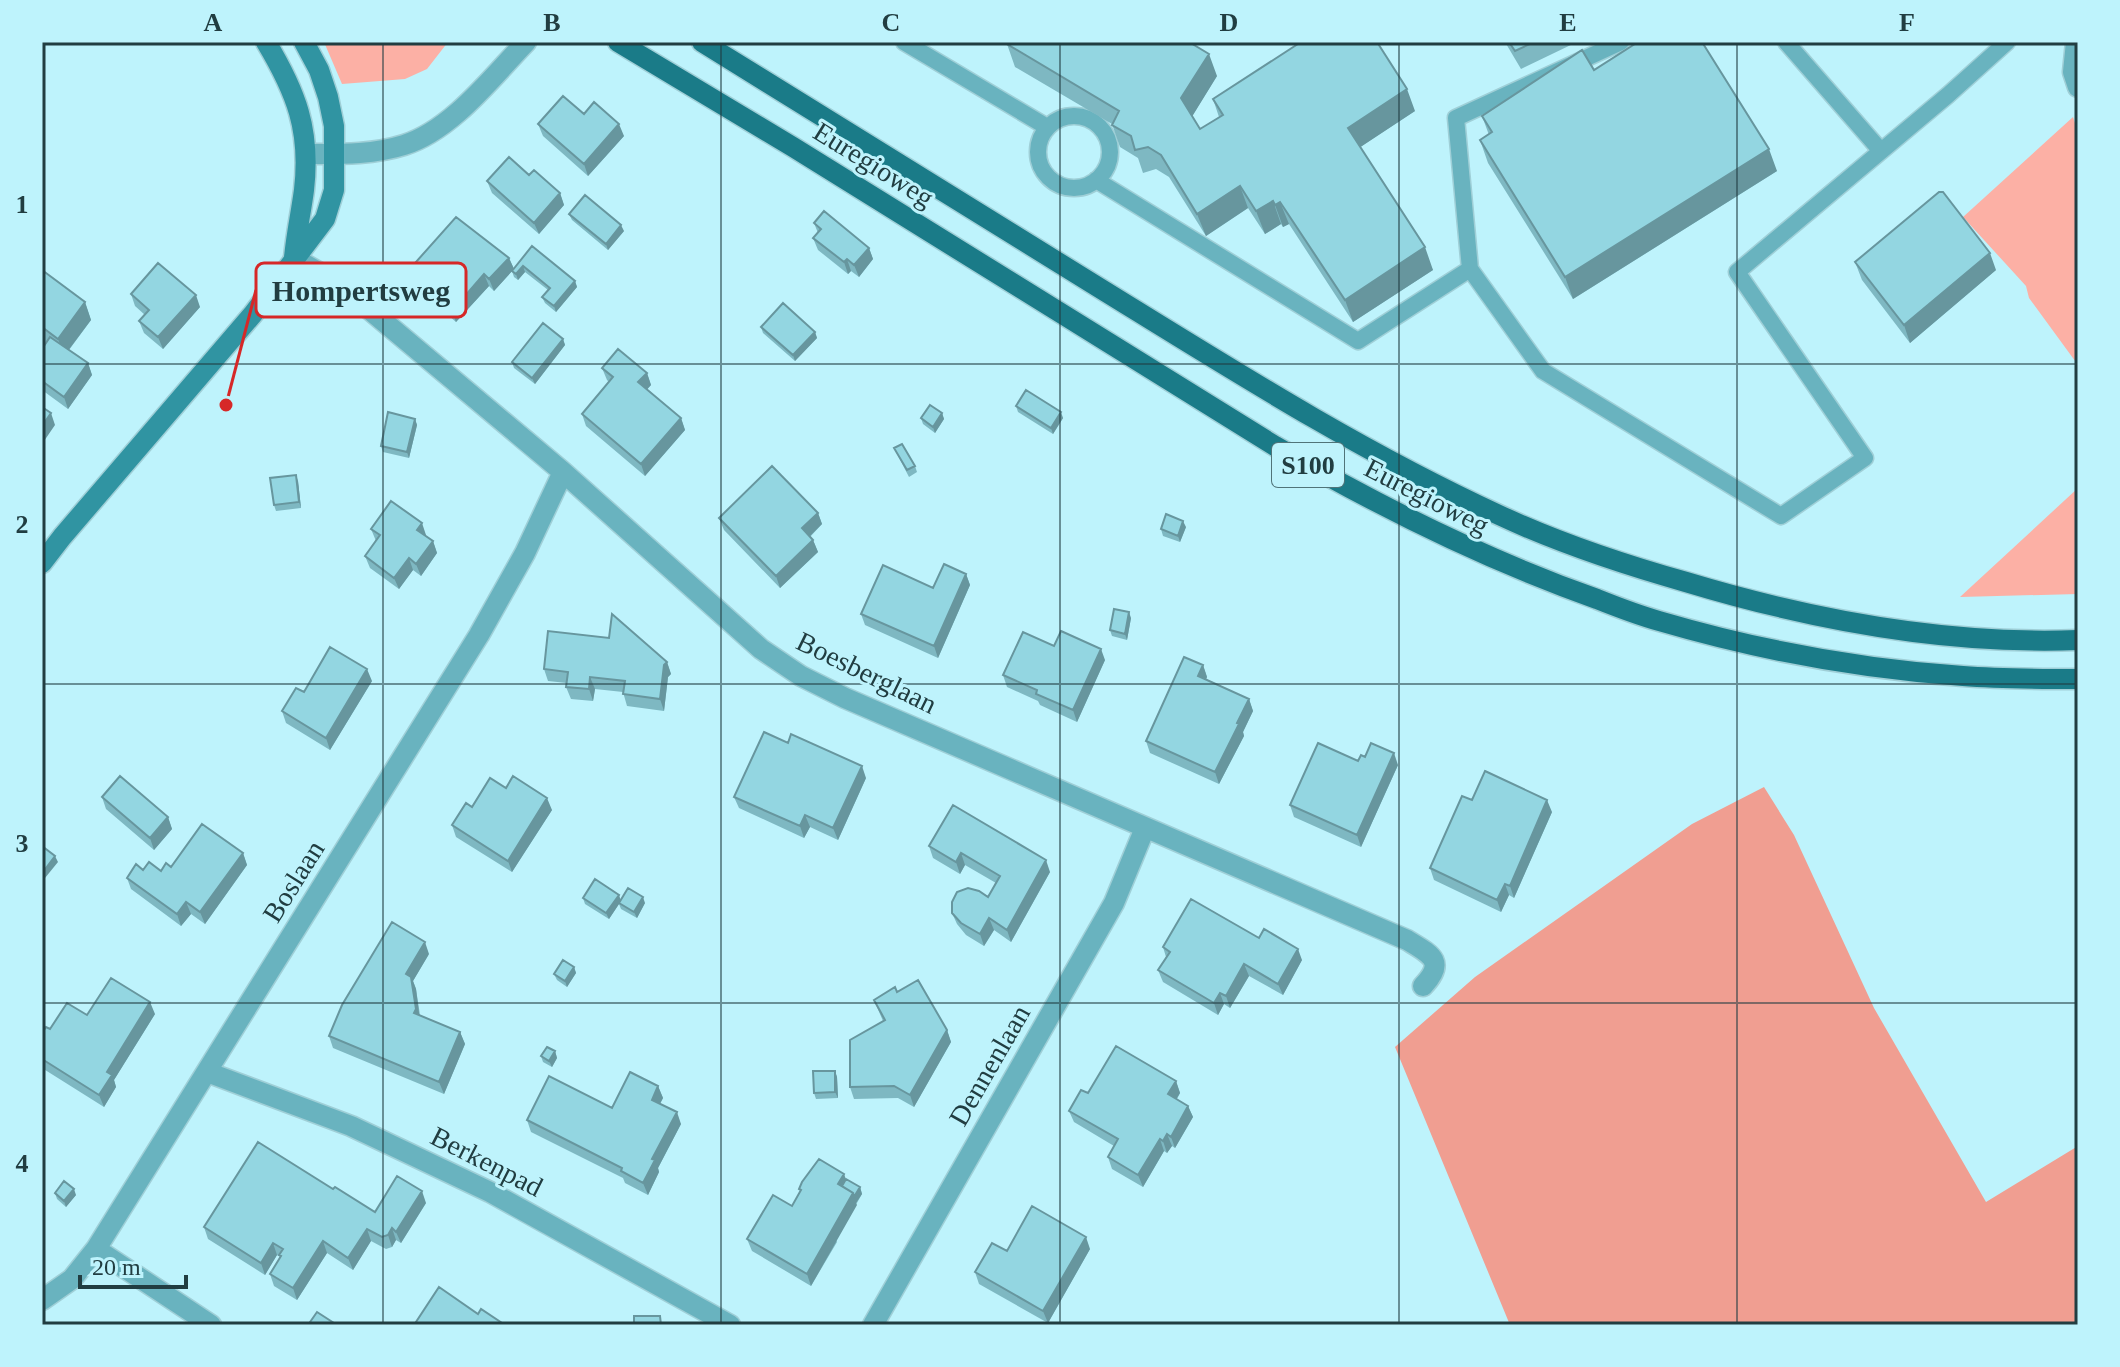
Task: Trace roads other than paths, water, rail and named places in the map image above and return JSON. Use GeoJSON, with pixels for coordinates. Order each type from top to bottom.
{"type":"FeatureCollection","features":[{"type":"Feature","properties":{"kind":"main road","name":"Euregioweg"},"geometry":{"type":"LineString","coordinates":[[618,42],[1275,446],[1335,481],[1490,558],[1657,621],[1723,638],[1846,663],[1903,670],[1964,676],[2078,679]]}},
{"type":"Feature","properties":{"kind":"main road","name":"Euregioweg"},"geometry":{"type":"LineString","coordinates":[[702,42],[1303,412],[1499,515],[1622,564],[1798,612],[1860,624],[1968,637],[2078,640]]}},
{"type":"Feature","properties":{"kind":"street"},"geometry":{"type":"LineString","coordinates":[[266,42],[294,92],[303,124],[306,154],[294,258]]}},
{"type":"Feature","properties":{"kind":"street"},"geometry":{"type":"LineString","coordinates":[[42,563],[253,314],[325,219],[334,190],[334,126],[319,70],[304,42]]}},
{"type":"Feature","properties":{"kind":"street"},"geometry":{"type":"LineString","coordinates":[[306,154],[372,152],[421,137],[465,105],[526,42]]}},
{"type":"Feature","properties":{"kind":"street"},"geometry":{"type":"LineString","coordinates":[[2076,42],[2073,72],[2078,87]]}},
{"type":"Feature","properties":{"kind":"street","name":"Boesberglaan"},"geometry":{"type":"LineString","coordinates":[[294,258],[339,284],[563,472],[761,649],[801,676],[845,698],[1407,940],[1427,952],[1436,965],[1435,974],[1423,986]]}},
{"type":"Feature","properties":{"kind":"street","name":"Boslaan"},"geometry":{"type":"LineString","coordinates":[[42,1300],[72,1279],[96,1249],[479,635],[525,553],[563,472]]}},
{"type":"Feature","properties":{"kind":"street","name":"Dennenlaan"},"geometry":{"type":"LineString","coordinates":[[873,1325],[1114,903],[1145,828]]}},
{"type":"Feature","properties":{"kind":"street","name":"Berkenpad"},"geometry":{"type":"LineString","coordinates":[[207,1072],[351,1126],[490,1192],[730,1325]]}},
{"type":"Feature","properties":{"kind":"street"},"geometry":{"type":"LineString","coordinates":[[96,1249],[211,1325]]}},
{"type":"Feature","properties":{"kind":"lane"},"geometry":{"type":"LineString","coordinates":[[904,42],[1047,127]]}},
{"type":"Feature","properties":{"kind":"lane"},"geometry":{"type":"LineString","coordinates":[[1621,42],[1456,118],[1470,269],[1543,371],[1781,516],[1865,458],[1737,272],[2007,42]]}},
{"type":"Feature","properties":{"kind":"lane"},"geometry":{"type":"LineString","coordinates":[[1786,42],[1881,151]]}},
{"type":"Feature","properties":{"kind":"lane"},"geometry":{"type":"LineString","coordinates":[[1080,117],[1091,120],[1100,128],[1107,137],[1110,149],[1109,160],[1096,180],[1074,188],[1052,181],[1039,161],[1038,149],[1047,127],[1057,120],[1080,117]]}},
{"type":"Feature","properties":{"kind":"lane"},"geometry":{"type":"LineString","coordinates":[[1096,180],[1358,341],[1470,269]]}},
{"type":"Feature","properties":{"kind":"place","name":"Hompertsweg"},"geometry":{"type":"Point","coordinates":[226,405]}}]}
